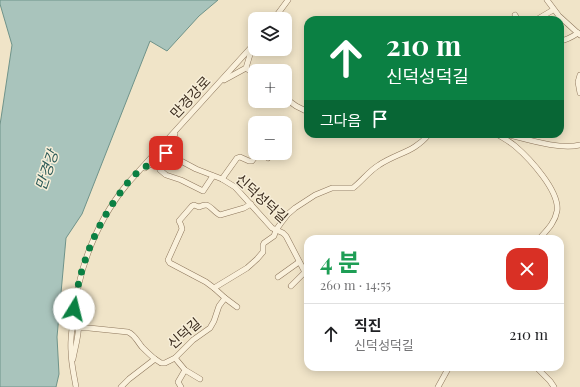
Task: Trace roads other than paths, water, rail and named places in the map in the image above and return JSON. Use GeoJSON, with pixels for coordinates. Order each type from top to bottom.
{"type":"FeatureCollection","features":[{"type":"Feature","properties":{"kind":"street"},"geometry":{"type":"LineString","coordinates":[[279,12],[288,0]]}},
{"type":"Feature","properties":{"kind":"street"},"geometry":{"type":"LineString","coordinates":[[550,1],[553,10],[558,16]]}},
{"type":"Feature","properties":{"kind":"street"},"geometry":{"type":"LineString","coordinates":[[543,16],[553,10]]}},
{"type":"Feature","properties":{"kind":"street"},"geometry":{"type":"LineString","coordinates":[[564,21],[579,34],[564,41]]}},
{"type":"Feature","properties":{"kind":"street","name":"만경강로"},"geometry":{"type":"LineString","coordinates":[[76,387],[72,366],[71,343],[74,309],[80,276],[87,255],[110,207],[128,183],[248,51]]}},
{"type":"Feature","properties":{"kind":"street"},"geometry":{"type":"LineString","coordinates":[[220,83],[246,68],[250,56]]}},
{"type":"Feature","properties":{"kind":"street"},"geometry":{"type":"LineString","coordinates":[[580,75],[578,82],[580,93]]}},
{"type":"Feature","properties":{"kind":"street"},"geometry":{"type":"LineString","coordinates":[[292,103],[304,110]]}},
{"type":"Feature","properties":{"kind":"street"},"geometry":{"type":"LineString","coordinates":[[138,173],[166,153],[177,129]]}},
{"type":"Feature","properties":{"kind":"street"},"geometry":{"type":"LineString","coordinates":[[214,288],[247,268],[257,259],[263,252],[264,243],[274,236],[276,230],[288,214],[306,201],[315,195],[332,188],[353,188],[378,165],[413,148],[424,138]]}},
{"type":"Feature","properties":{"kind":"street"},"geometry":{"type":"LineString","coordinates":[[503,138],[522,152],[552,190],[556,202],[557,213],[555,219],[542,235]]}},
{"type":"Feature","properties":{"kind":"street"},"geometry":{"type":"LineString","coordinates":[[523,138],[562,147],[574,147],[580,145]]}},
{"type":"Feature","properties":{"kind":"street"},"geometry":{"type":"LineString","coordinates":[[522,152],[520,145],[527,139]]}},
{"type":"Feature","properties":{"kind":"street","name":"신덕성덕길"},"geometry":{"type":"LineString","coordinates":[[166,153],[235,187],[270,225],[286,236],[304,273]]}},
{"type":"Feature","properties":{"kind":"street"},"geometry":{"type":"LineString","coordinates":[[222,180],[237,158],[240,157],[249,162],[253,160]]}},
{"type":"Feature","properties":{"kind":"street"},"geometry":{"type":"LineString","coordinates":[[156,160],[160,170],[166,175],[181,180],[203,191],[214,176]]}},
{"type":"Feature","properties":{"kind":"street"},"geometry":{"type":"LineString","coordinates":[[237,307],[206,282],[170,263],[168,260],[181,233],[182,225],[179,221],[192,206],[194,205],[199,207],[204,204],[220,215],[244,208],[251,204]]}},
{"type":"Feature","properties":{"kind":"street"},"geometry":{"type":"LineString","coordinates":[[278,278],[299,262]]}},
{"type":"Feature","properties":{"kind":"street"},"geometry":{"type":"LineString","coordinates":[[291,286],[304,273]]}},
{"type":"Feature","properties":{"kind":"street","name":"신덕길"},"geometry":{"type":"LineString","coordinates":[[121,387],[155,359],[161,363],[165,363],[175,358],[193,340],[210,328],[219,306],[226,298]]}},
{"type":"Feature","properties":{"kind":"street"},"geometry":{"type":"LineString","coordinates":[[72,366],[79,328],[78,315],[74,309]]}},
{"type":"Feature","properties":{"kind":"street"},"geometry":{"type":"LineString","coordinates":[[79,328],[128,332],[136,337],[142,346],[155,359]]}},
{"type":"Feature","properties":{"kind":"street"},"geometry":{"type":"LineString","coordinates":[[175,358],[185,370],[200,379]]}},
{"type":"Feature","properties":{"kind":"street"},"geometry":{"type":"LineString","coordinates":[[181,387],[178,382],[185,370]]}},
{"type":"Feature","properties":{"kind":"street"},"geometry":{"type":"LineString","coordinates":[[438,387],[447,371]]}},
{"type":"Feature","properties":{"kind":"street"},"geometry":{"type":"LineString","coordinates":[[541,371],[554,387]]}},
{"type":"Feature","properties":{"kind":"water","name":"만경강"},"geometry":{"type":"Polygon","coordinates":[[[0,0],[218,0],[199,16],[167,51],[150,41],[82,214],[66,238],[57,337],[59,374],[56,387],[0,387],[0,125],[12,45],[0,0]]]}}]}
